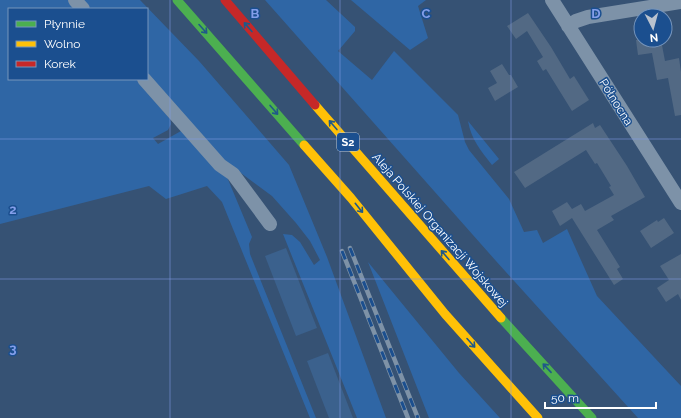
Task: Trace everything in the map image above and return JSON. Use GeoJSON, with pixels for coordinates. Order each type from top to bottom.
{"type":"FeatureCollection","features":[{"type":"Feature","properties":{"kind":"highway"},"geometry":{"type":"LineString","coordinates":[[177,0],[351,198],[445,314],[538,418]]}},
{"type":"Feature","properties":{"kind":"highway","name":"Aleja Polskiej Organizacji Wojskowej"},"geometry":{"type":"LineString","coordinates":[[224,0],[471,285],[592,418]]}},
{"type":"Feature","properties":{"kind":"street"},"geometry":{"type":"LineString","coordinates":[[75,0],[82,8]]}},
{"type":"Feature","properties":{"kind":"street","name":"Północna"},"geometry":{"type":"LineString","coordinates":[[552,0],[680,199]]}},
{"type":"Feature","properties":{"kind":"street"},"geometry":{"type":"LineString","coordinates":[[568,26],[576,21],[588,17],[681,2]]}},
{"type":"Feature","properties":{"kind":"street"},"geometry":{"type":"LineString","coordinates":[[145,80],[220,165],[233,174],[270,224]]}},
{"type":"Feature","properties":{"kind":"shaded area"},"geometry":{"type":"Polygon","coordinates":[[[0,0],[68,0],[74,8],[8,8],[8,80],[137,80],[170,119],[171,124],[168,130],[153,138],[158,144],[181,131],[227,177],[252,237],[249,244],[250,254],[316,418],[310,418],[222,202],[207,186],[166,199],[149,186],[0,224],[0,0]]]}},
{"type":"Feature","properties":{"kind":"shaded area"},"geometry":{"type":"Polygon","coordinates":[[[83,0],[140,0],[148,8],[90,8],[83,0]]]}},
{"type":"Feature","properties":{"kind":"shaded area"},"geometry":{"type":"Polygon","coordinates":[[[265,0],[326,0],[355,27],[355,31],[338,51],[372,80],[394,51],[458,115],[465,142],[469,150],[509,199],[524,232],[537,230],[543,243],[567,229],[597,296],[681,386],[681,418],[638,418],[496,261],[265,0]]]}},
{"type":"Feature","properties":{"kind":"shaded area"},"geometry":{"type":"Polygon","coordinates":[[[351,0],[426,0],[418,6],[428,38],[410,50],[351,0]]]}},
{"type":"Feature","properties":{"kind":"shaded area"},"geometry":{"type":"Polygon","coordinates":[[[148,8],[199,61],[289,165],[327,257],[386,418],[357,418],[283,234],[292,235],[300,242],[314,265],[320,260],[310,241],[272,196],[218,156],[148,75],[148,8]]]}},
{"type":"Feature","properties":{"kind":"shaded area"},"geometry":{"type":"Polygon","coordinates":[[[468,121],[499,159],[492,165],[480,150],[471,134],[468,121]]]}},
{"type":"Feature","properties":{"kind":"shaded area"},"geometry":{"type":"Polygon","coordinates":[[[286,248],[317,328],[296,336],[265,256],[286,248]]]}},
{"type":"Feature","properties":{"kind":"shaded area"},"geometry":{"type":"Polygon","coordinates":[[[368,262],[459,373],[500,418],[429,418],[368,262]]]}},
{"type":"Feature","properties":{"kind":"shaded area"},"geometry":{"type":"Polygon","coordinates":[[[328,353],[353,418],[329,418],[307,361],[328,353]]]}},
{"type":"Feature","properties":{"kind":"building"},"geometry":{"type":"Polygon","coordinates":[[[528,13],[570,79],[574,76],[589,100],[572,111],[546,69],[543,71],[537,61],[543,57],[527,31],[516,39],[507,26],[528,13]]]}},
{"type":"Feature","properties":{"kind":"building"},"geometry":{"type":"Polygon","coordinates":[[[637,48],[663,48],[665,61],[679,58],[681,72],[681,115],[675,116],[668,78],[657,80],[652,53],[638,55],[637,48]]]}},
{"type":"Feature","properties":{"kind":"building"},"geometry":{"type":"Polygon","coordinates":[[[502,64],[518,87],[495,101],[488,88],[497,83],[490,71],[502,64]]]}},
{"type":"Feature","properties":{"kind":"building"},"geometry":{"type":"Polygon","coordinates":[[[593,123],[595,128],[600,125],[645,197],[611,216],[614,220],[597,230],[620,267],[617,269],[623,279],[614,285],[572,218],[560,226],[552,211],[567,202],[572,209],[581,204],[585,211],[614,195],[609,187],[611,186],[597,163],[595,164],[586,150],[525,188],[514,172],[593,123]]]}},
{"type":"Feature","properties":{"kind":"building"},"geometry":{"type":"Polygon","coordinates":[[[664,218],[674,233],[651,248],[640,231],[657,220],[658,222],[664,218]]]}},
{"type":"Feature","properties":{"kind":"building"},"geometry":{"type":"Polygon","coordinates":[[[681,254],[681,300],[678,294],[666,302],[657,288],[669,280],[660,266],[681,254]]]}},
{"type":"Feature","properties":{"kind":"railway"},"geometry":{"type":"LineString","coordinates":[[350,248],[418,418]]}},
{"type":"Feature","properties":{"kind":"railway"},"geometry":{"type":"LineString","coordinates":[[342,251],[408,418]]}},
{"type":"Feature","properties":{"kind":"traffic: fast"},"geometry":{"type":"LineString","coordinates":[[177,0],[304,145]]}},
{"type":"Feature","properties":{"kind":"traffic: fast"},"geometry":{"type":"LineString","coordinates":[[501,318],[592,418]]}},
{"type":"Feature","properties":{"kind":"traffic: slow"},"geometry":{"type":"LineString","coordinates":[[315,105],[501,318]]}},
{"type":"Feature","properties":{"kind":"traffic: slow"},"geometry":{"type":"LineString","coordinates":[[304,145],[351,198],[445,314],[538,418]]}},
{"type":"Feature","properties":{"kind":"traffic: jam"},"geometry":{"type":"LineString","coordinates":[[225,0],[315,105]]}}]}
